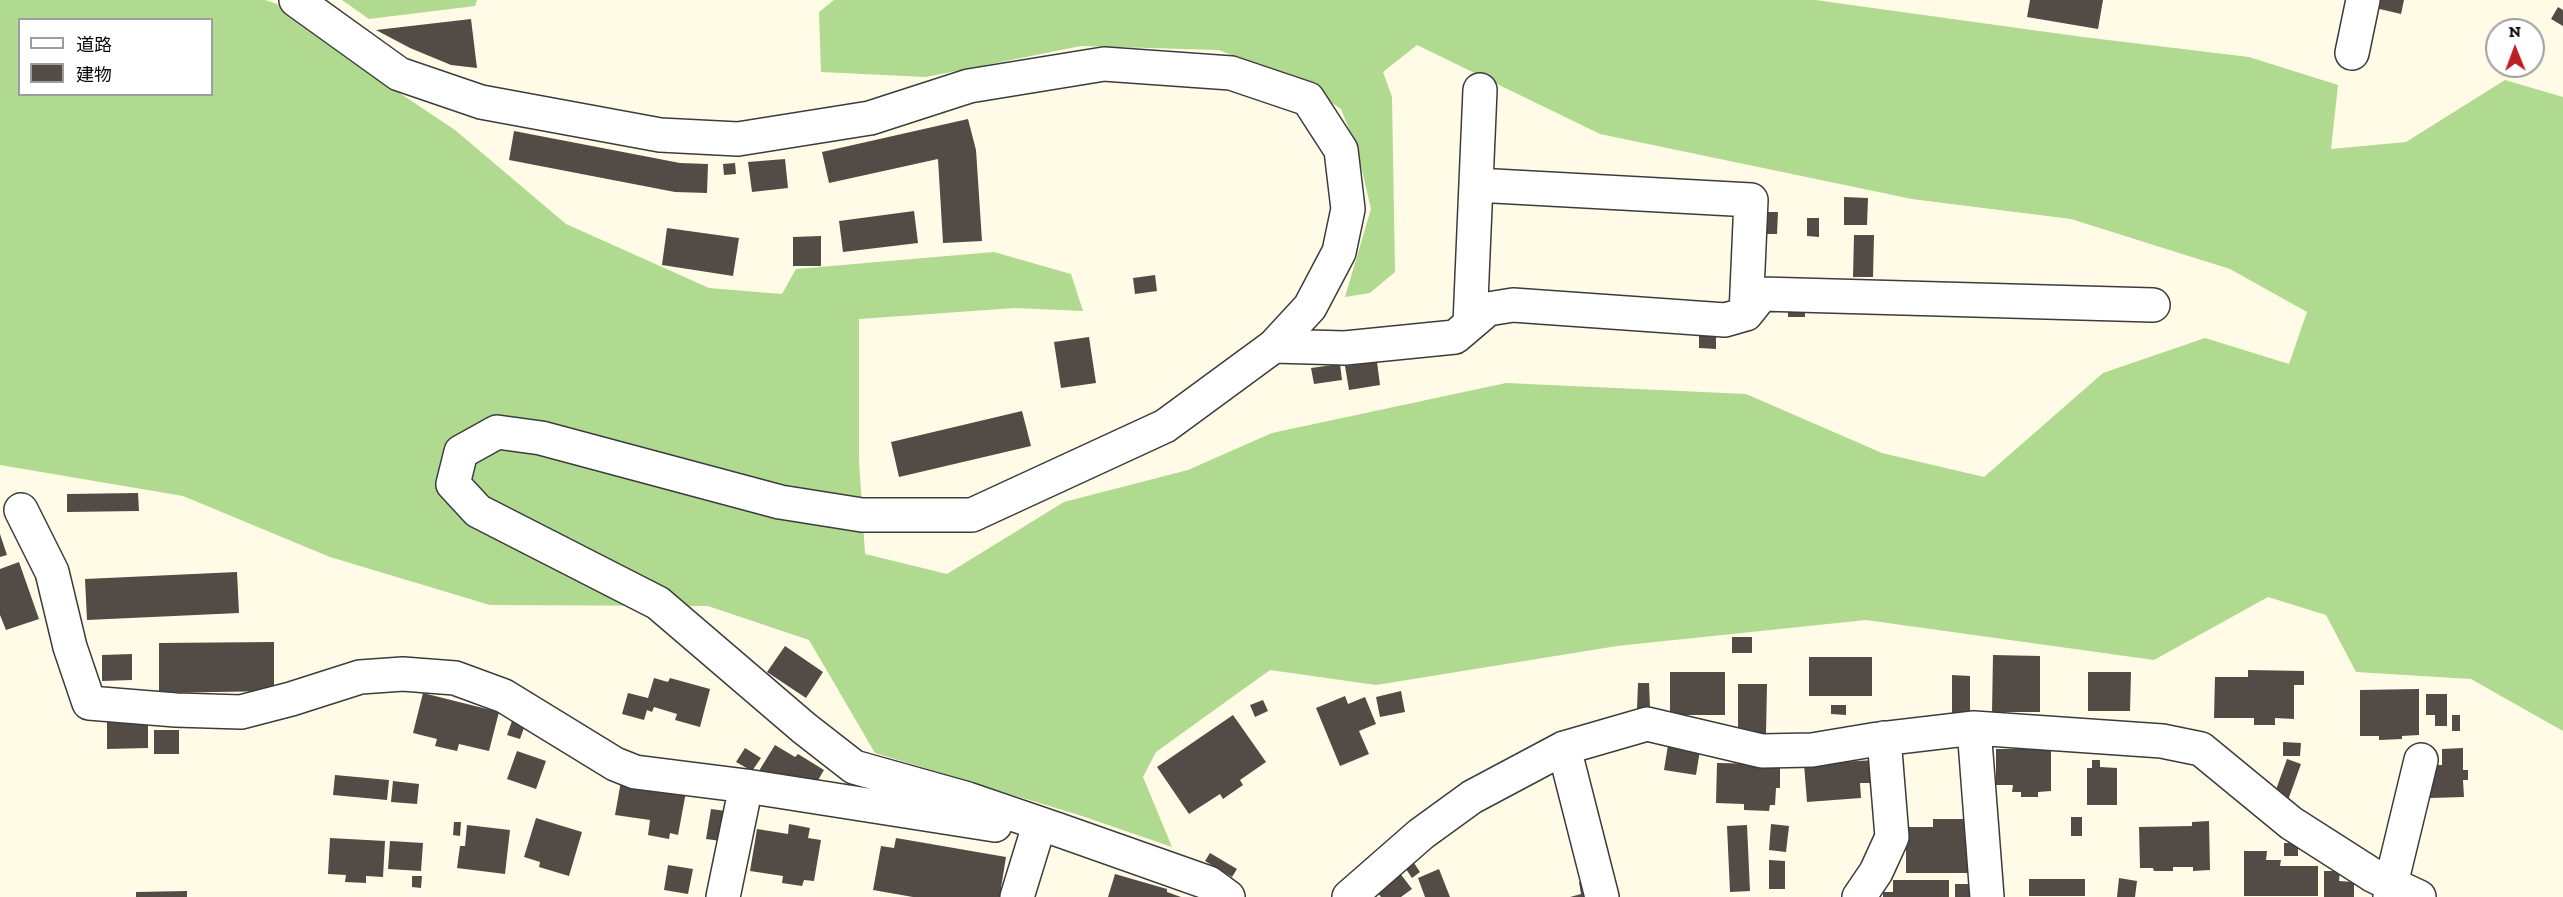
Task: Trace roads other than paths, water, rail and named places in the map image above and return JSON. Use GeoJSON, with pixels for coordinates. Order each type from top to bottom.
{"type":"FeatureCollection","features":[{"type":"Feature","properties":{"kind":"street"},"geometry":{"type":"LineString","coordinates":[[296,0],[399,74],[481,102],[660,135],[738,139],[859,120],[969,86],[1104,64],[1231,73],[1308,99],[1341,150],[1348,209],[1339,252],[1310,307],[1274,346],[1165,426],[972,515],[862,515],[780,502],[541,438],[497,432],[461,452],[453,484],[478,511],[658,603],[804,728],[854,767],[968,800],[1046,830],[1209,883],[1228,897]]}},
{"type":"Feature","properties":{"kind":"street"},"geometry":{"type":"LineString","coordinates":[[2352,53],[2362,0]]}},
{"type":"Feature","properties":{"kind":"street"},"geometry":{"type":"LineString","coordinates":[[1470,324],[1480,90]]}},
{"type":"Feature","properties":{"kind":"street"},"geometry":{"type":"LineString","coordinates":[[1476,185],[1751,200],[1746,314]]}},
{"type":"Feature","properties":{"kind":"street"},"geometry":{"type":"LineString","coordinates":[[1274,346],[1345,348],[1455,337],[1488,309],[1513,305],[1725,320],[1746,314],[1762,294],[2153,305]]}},
{"type":"Feature","properties":{"kind":"street"},"geometry":{"type":"LineString","coordinates":[[21,510],[52,572],[70,647],[89,703],[176,710],[241,712],[360,677],[403,674],[455,678],[504,696],[615,764],[635,772],[1046,830]]}},
{"type":"Feature","properties":{"kind":"street"},"geometry":{"type":"LineString","coordinates":[[1349,897],[1421,834],[1472,797],[1564,748],[1647,724],[1762,751],[1812,750],[1884,738],[1974,728],[2162,741],[2201,749],[2291,823],[2400,893],[2421,760]]}},
{"type":"Feature","properties":{"kind":"street"},"geometry":{"type":"LineString","coordinates":[[1974,728],[1987,897]]}},
{"type":"Feature","properties":{"kind":"street"},"geometry":{"type":"LineString","coordinates":[[1859,897],[1876,872],[1892,837],[1884,738]]}},
{"type":"Feature","properties":{"kind":"street"},"geometry":{"type":"LineString","coordinates":[[1564,748],[1602,897]]}},
{"type":"Feature","properties":{"kind":"street"},"geometry":{"type":"LineString","coordinates":[[723,897],[746,786]]}},
{"type":"Feature","properties":{"kind":"street"},"geometry":{"type":"LineString","coordinates":[[1017,897],[1046,830]]}}]}
